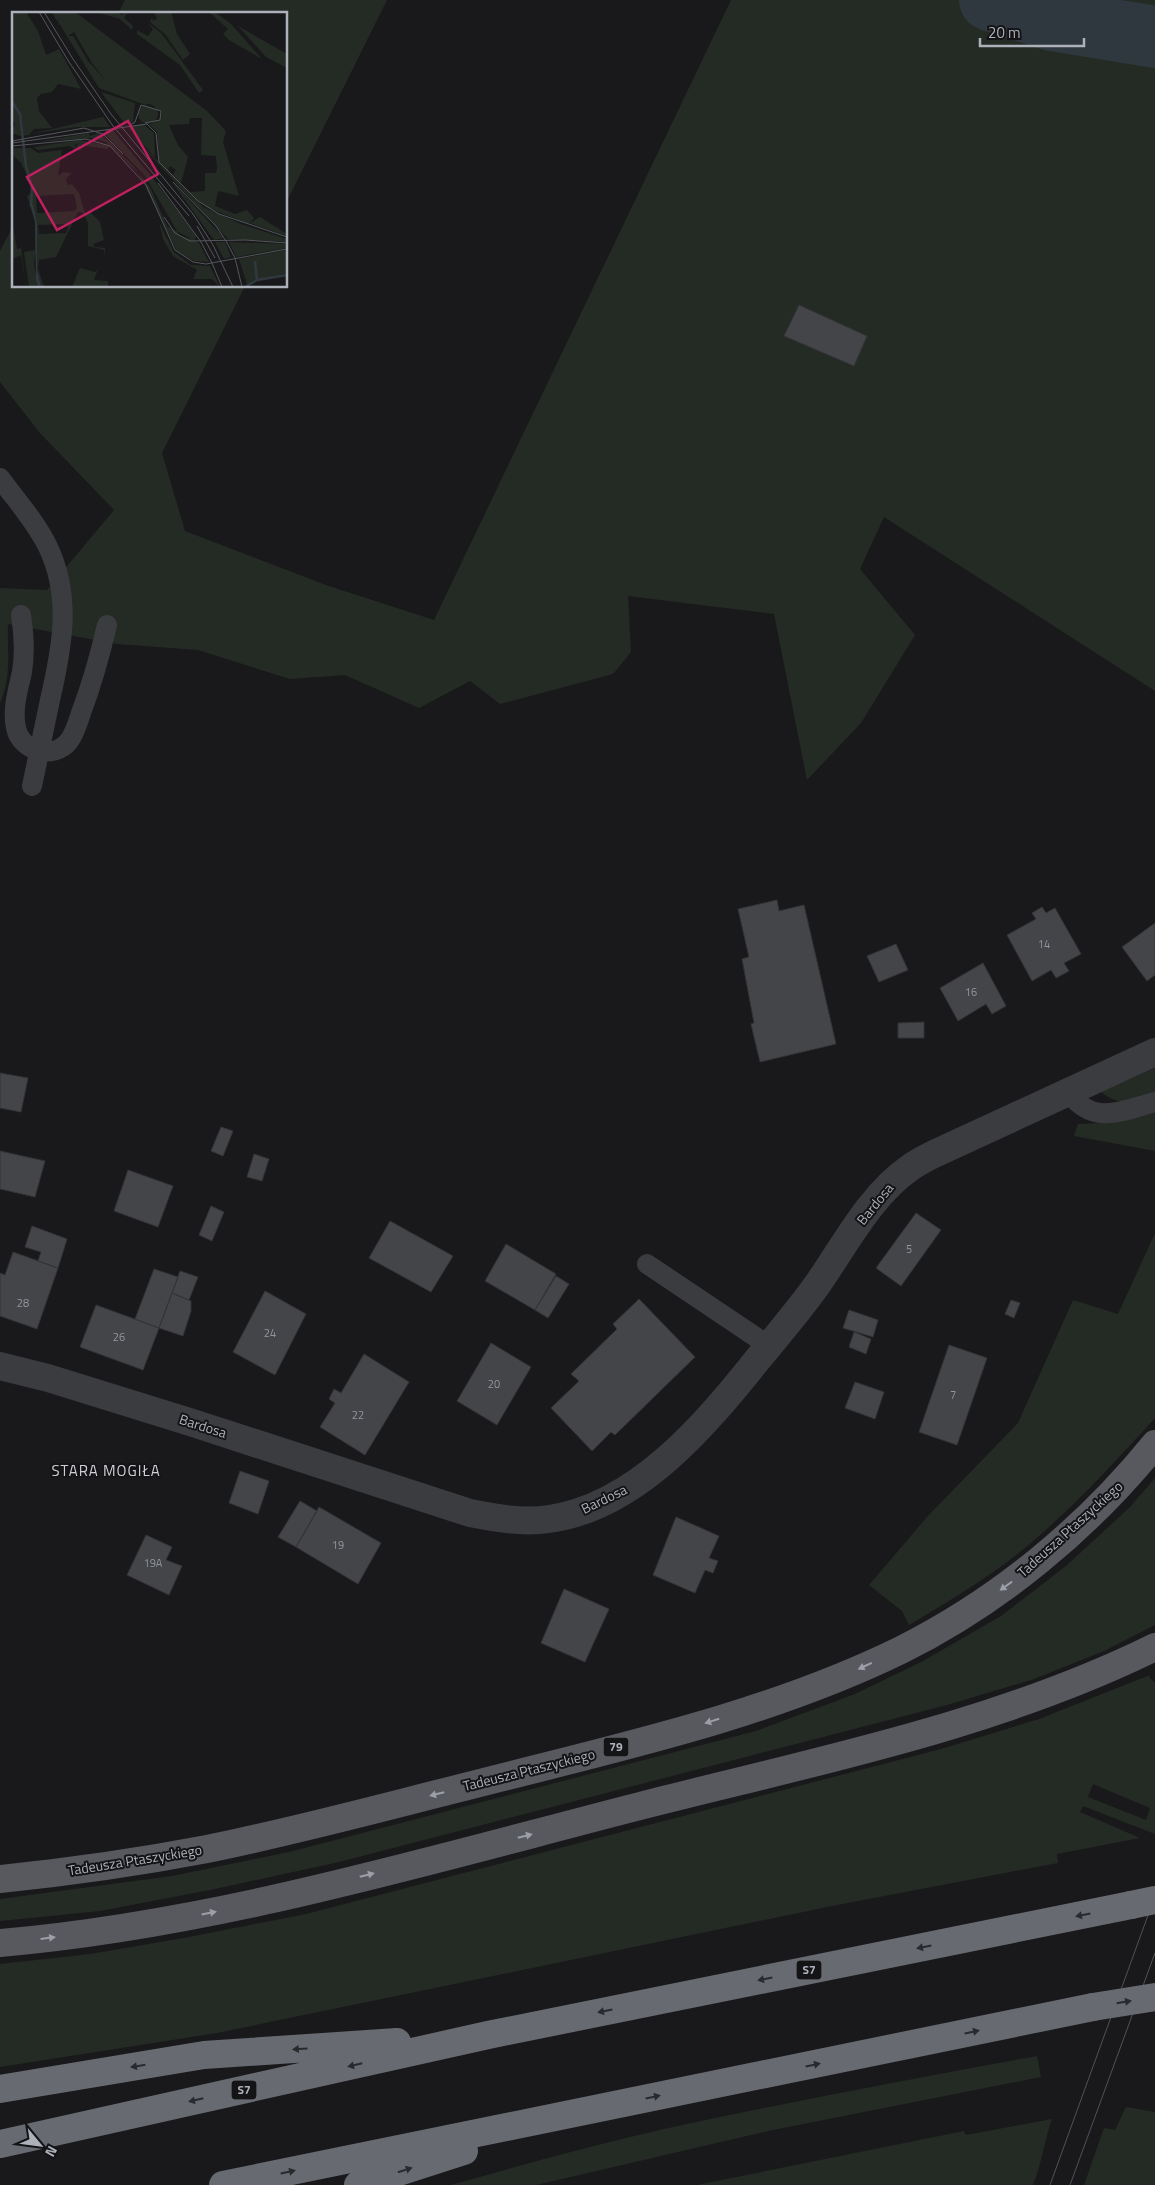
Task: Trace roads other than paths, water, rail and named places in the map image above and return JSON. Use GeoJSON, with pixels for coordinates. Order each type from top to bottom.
{"type":"FeatureCollection","features":[{"type":"Feature","properties":{"kind":"highway","name":"S7"},"geometry":{"type":"LineString","coordinates":[[0,2144],[488,2035],[1143,1903]]}},
{"type":"Feature","properties":{"kind":"highway"},"geometry":{"type":"LineString","coordinates":[[224,2185],[1093,2008],[1155,1998]]}},
{"type":"Feature","properties":{"kind":"highway"},"geometry":{"type":"LineString","coordinates":[[0,2089],[204,2055],[488,2035]]}},
{"type":"Feature","properties":{"kind":"highway"},"geometry":{"type":"LineString","coordinates":[[358,2185],[606,2107]]}},
{"type":"Feature","properties":{"kind":"main road","name":"Tadeusza Ptaszyckiego"},"geometry":{"type":"LineString","coordinates":[[0,1879],[151,1859],[308,1827],[665,1735],[808,1689],[902,1649],[940,1629],[1006,1586],[1055,1547],[1095,1510],[1134,1470],[1155,1444]]}},
{"type":"Feature","properties":{"kind":"main road"},"geometry":{"type":"LineString","coordinates":[[0,1943],[155,1923],[293,1894],[863,1749],[1025,1702],[1112,1668],[1155,1647]]}},
{"type":"Feature","properties":{"kind":"street","name":"Bardosa"},"geometry":{"type":"LineString","coordinates":[[0,1366],[48,1378],[185,1420],[450,1508],[491,1517],[531,1521],[573,1514],[598,1504],[629,1487],[678,1448],[708,1418],[806,1300],[879,1196],[911,1166],[1155,1052]]}},
{"type":"Feature","properties":{"kind":"lane"},"geometry":{"type":"LineString","coordinates":[[0,478],[47,545],[61,584],[64,610],[62,638],[32,786]]}},
{"type":"Feature","properties":{"kind":"lane"},"geometry":{"type":"LineString","coordinates":[[21,615],[24,650],[16,698],[16,728],[19,738],[25,745],[39,751],[48,752],[63,746],[75,730],[95,670],[107,625]]}},
{"type":"Feature","properties":{"kind":"lane"},"geometry":{"type":"LineString","coordinates":[[1069,1093],[1077,1104],[1094,1113],[1125,1110],[1155,1102]]}},
{"type":"Feature","properties":{"kind":"lane"},"geometry":{"type":"LineString","coordinates":[[647,1264],[769,1346]]}},
{"type":"Feature","properties":{"kind":"waterway"},"geometry":{"type":"LineString","coordinates":[[990,0],[1052,20],[1155,37]]}},
{"type":"Feature","properties":{"kind":"tram line"},"geometry":{"type":"LineString","coordinates":[[1050,2185],[1155,1896]]}},
{"type":"Feature","properties":{"kind":"tram line"},"geometry":{"type":"LineString","coordinates":[[1070,2185],[1155,1953]]}},
{"type":"Feature","properties":{"kind":"district","name":"STARA MOGIŁA"},"geometry":{"type":"Point","coordinates":[106,1471]}}]}
